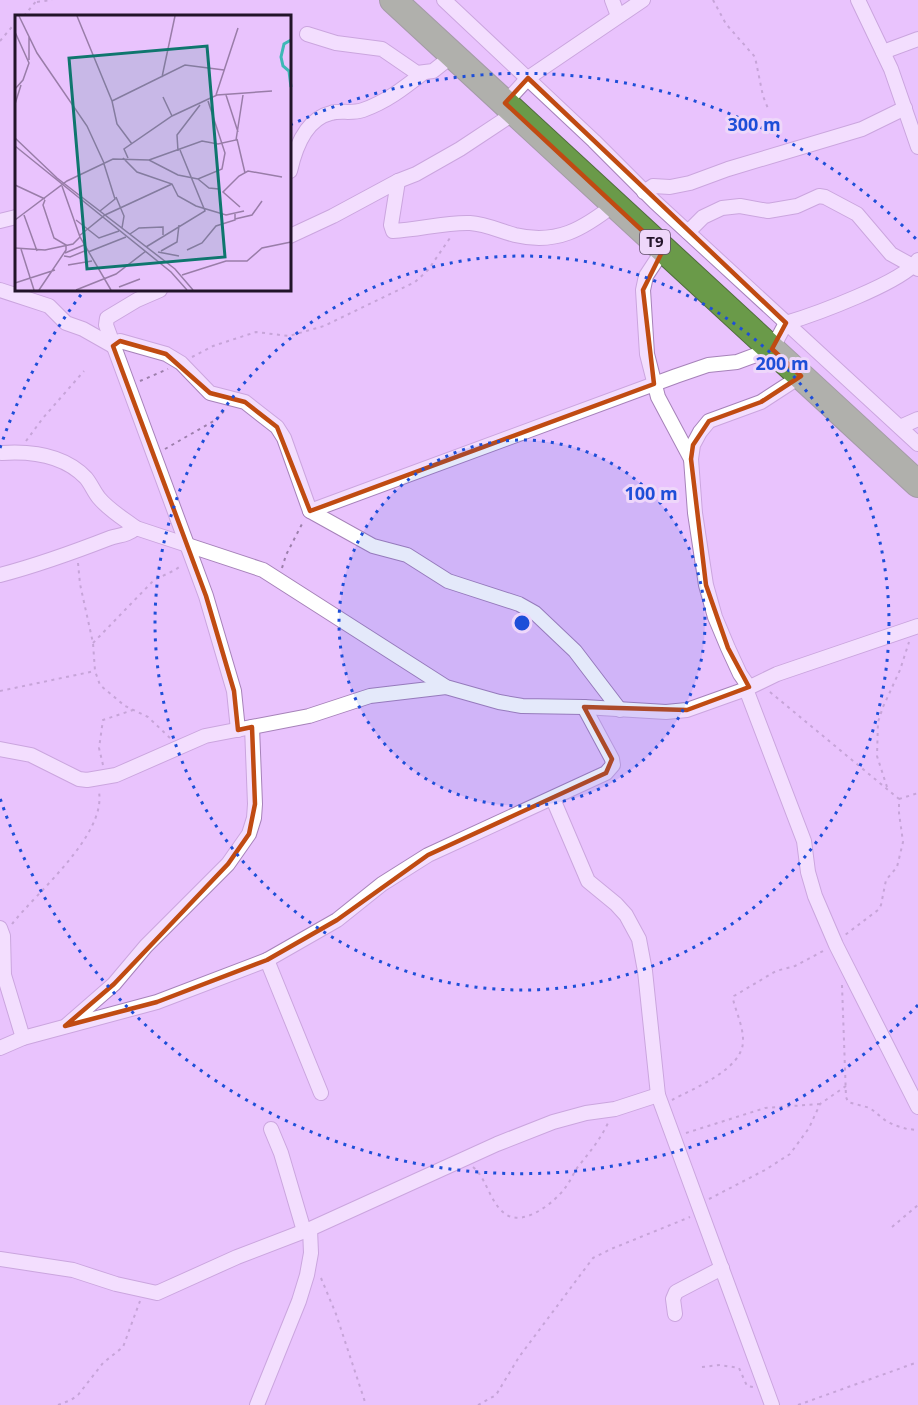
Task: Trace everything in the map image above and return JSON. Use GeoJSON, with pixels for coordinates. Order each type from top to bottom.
{"type":"FeatureCollection","features":[{"type":"Feature","properties":{"kind":"highway","name":"T9"},"geometry":{"type":"LineString","coordinates":[[393,0],[918,484]]}},
{"type":"Feature","properties":{"kind":"street"},"geometry":{"type":"LineString","coordinates":[[444,0],[645,192],[918,444]]}},
{"type":"Feature","properties":{"kind":"street"},"geometry":{"type":"LineString","coordinates":[[612,0],[618,16]]}},
{"type":"Feature","properties":{"kind":"street"},"geometry":{"type":"LineString","coordinates":[[291,235],[416,174],[460,149],[510,107],[528,78],[643,0]]}},
{"type":"Feature","properties":{"kind":"street"},"geometry":{"type":"LineString","coordinates":[[858,0],[914,124],[918,147]]}},
{"type":"Feature","properties":{"kind":"street"},"geometry":{"type":"LineString","coordinates":[[307,34],[336,43],[382,49],[411,70],[423,73]]}},
{"type":"Feature","properties":{"kind":"street"},"geometry":{"type":"LineString","coordinates":[[883,52],[918,39]]}},
{"type":"Feature","properties":{"kind":"street"},"geometry":{"type":"LineString","coordinates":[[291,167],[295,150],[307,128],[319,119],[331,112],[350,113],[382,102],[423,73],[433,71],[452,56]]}},
{"type":"Feature","properties":{"kind":"street"},"geometry":{"type":"LineString","coordinates":[[645,192],[653,186],[676,186],[690,183],[728,169],[862,129],[905,108]]}},
{"type":"Feature","properties":{"kind":"street"},"geometry":{"type":"LineString","coordinates":[[398,181],[391,225],[393,231],[460,223],[539,239],[554,238],[577,230],[615,204]]}},
{"type":"Feature","properties":{"kind":"street"},"geometry":{"type":"LineString","coordinates":[[688,232],[703,217],[722,208],[740,206],[768,210],[797,206],[819,196],[857,214],[891,254],[917,265]]}},
{"type":"Feature","properties":{"kind":"street"},"geometry":{"type":"LineString","coordinates":[[0,221],[15,217]]}},
{"type":"Feature","properties":{"kind":"street"},"geometry":{"type":"LineString","coordinates":[[663,249],[646,276],[643,291],[644,331],[654,384],[664,412],[691,459]]}},
{"type":"Feature","properties":{"kind":"street"},"geometry":{"type":"LineString","coordinates":[[310,511],[708,365],[738,363],[772,349],[786,323],[815,314],[917,265]]}},
{"type":"Feature","properties":{"kind":"street"},"geometry":{"type":"LineString","coordinates":[[0,290],[49,306],[66,323],[83,329],[113,346]]}},
{"type":"Feature","properties":{"kind":"street"},"geometry":{"type":"LineString","coordinates":[[65,1026],[114,984],[146,946],[228,864],[249,834],[254,818],[255,804],[245,729],[227,664],[155,455],[106,325],[107,318],[158,291]]}},
{"type":"Feature","properties":{"kind":"street"},"geometry":{"type":"LineString","coordinates":[[113,346],[120,341],[166,354],[181,363],[210,393],[245,402],[277,427],[284,438],[310,511],[373,546],[407,555],[448,581],[519,604],[535,613],[575,651],[620,710]]}},
{"type":"Feature","properties":{"kind":"street"},"geometry":{"type":"LineString","coordinates":[[801,376],[761,402],[709,421],[693,445],[691,459],[695,513],[706,585],[715,617],[728,648],[740,674],[751,686],[804,841],[808,872],[815,896],[836,945],[918,1107]]}},
{"type":"Feature","properties":{"kind":"street"},"geometry":{"type":"LineString","coordinates":[[900,427],[918,418]]}},
{"type":"Feature","properties":{"kind":"street"},"geometry":{"type":"LineString","coordinates":[[2,453],[19,452],[44,456],[69,464],[87,480],[107,505],[136,528],[189,552],[263,570],[446,687],[499,702],[522,706],[666,712],[687,710],[787,671],[916,627]]}},
{"type":"Feature","properties":{"kind":"street"},"geometry":{"type":"LineString","coordinates":[[0,575],[112,537],[130,534],[136,528]]}},
{"type":"Feature","properties":{"kind":"street"},"geometry":{"type":"LineString","coordinates":[[0,749],[31,755],[79,779],[102,777],[129,771],[205,736],[309,716],[370,696],[446,687]]}},
{"type":"Feature","properties":{"kind":"street"},"geometry":{"type":"LineString","coordinates":[[0,1048],[23,1038],[157,1002],[267,960],[337,920],[382,884],[428,855],[606,773],[613,765],[612,759],[584,707]]}},
{"type":"Feature","properties":{"kind":"street"},"geometry":{"type":"LineString","coordinates":[[553,799],[588,881],[626,915],[639,939],[645,971],[659,1100],[772,1405]]}},
{"type":"Feature","properties":{"kind":"street"},"geometry":{"type":"LineString","coordinates":[[2,932],[4,975],[23,1038]]}},
{"type":"Feature","properties":{"kind":"street"},"geometry":{"type":"LineString","coordinates":[[267,960],[321,1093]]}},
{"type":"Feature","properties":{"kind":"street"},"geometry":{"type":"LineString","coordinates":[[0,1259],[74,1270],[116,1284],[157,1293],[393,1192],[462,1158],[553,1122],[586,1113],[659,1100]]}},
{"type":"Feature","properties":{"kind":"street"},"geometry":{"type":"LineString","coordinates":[[257,1405],[299,1301],[311,1253],[307,1230],[271,1129]]}},
{"type":"Feature","properties":{"kind":"street"},"geometry":{"type":"LineString","coordinates":[[675,1314],[673,1299],[676,1292],[722,1268]]}},
{"type":"Feature","properties":{"kind":"path"},"geometry":{"type":"LineString","coordinates":[[25,15],[37,1],[52,0]]}},
{"type":"Feature","properties":{"kind":"path"},"geometry":{"type":"LineString","coordinates":[[713,0],[726,24],[755,57],[763,96],[769,111]]}},
{"type":"Feature","properties":{"kind":"path"},"geometry":{"type":"LineString","coordinates":[[0,41],[15,23]]}},
{"type":"Feature","properties":{"kind":"path"},"geometry":{"type":"LineString","coordinates":[[129,384],[154,376],[213,346],[237,337],[256,332],[298,335],[365,307],[415,282],[428,270],[460,223]]}},
{"type":"Feature","properties":{"kind":"path"},"geometry":{"type":"LineString","coordinates":[[19,452],[43,417],[84,371]]}},
{"type":"Feature","properties":{"kind":"path"},"geometry":{"type":"LineString","coordinates":[[155,455],[217,419],[235,399]]}},
{"type":"Feature","properties":{"kind":"path"},"geometry":{"type":"LineString","coordinates":[[280,580],[286,555],[310,511]]}},
{"type":"Feature","properties":{"kind":"path"},"geometry":{"type":"LineString","coordinates":[[76,551],[80,584],[93,643],[95,671],[100,685],[133,710],[148,717],[164,734],[182,746]]}},
{"type":"Feature","properties":{"kind":"path"},"geometry":{"type":"LineString","coordinates":[[93,643],[154,580],[175,570],[189,552]]}},
{"type":"Feature","properties":{"kind":"path"},"geometry":{"type":"LineString","coordinates":[[887,787],[877,756],[878,722],[916,627]]}},
{"type":"Feature","properties":{"kind":"path"},"geometry":{"type":"LineString","coordinates":[[0,690],[95,671]]}},
{"type":"Feature","properties":{"kind":"path"},"geometry":{"type":"LineString","coordinates":[[751,686],[798,718],[887,787],[899,799],[903,842],[897,867],[886,880],[878,910],[845,935],[847,966],[841,986],[846,1097],[848,1102],[870,1108],[894,1125],[918,1130]]}},
{"type":"Feature","properties":{"kind":"path"},"geometry":{"type":"LineString","coordinates":[[2,932],[78,850],[99,808],[102,777],[99,748],[101,723],[103,720],[133,710]]}},
{"type":"Feature","properties":{"kind":"path"},"geometry":{"type":"LineString","coordinates":[[899,799],[918,793]]}},
{"type":"Feature","properties":{"kind":"path"},"geometry":{"type":"LineString","coordinates":[[659,1100],[706,1082],[732,1065],[741,1052],[743,1041],[734,996],[776,971],[795,966],[836,945]]}},
{"type":"Feature","properties":{"kind":"path"},"geometry":{"type":"LineString","coordinates":[[672,1137],[765,1108],[820,1104],[846,1086]]}},
{"type":"Feature","properties":{"kind":"path"},"geometry":{"type":"LineString","coordinates":[[478,1405],[496,1395],[519,1357],[592,1258],[698,1209],[790,1154],[809,1128],[820,1104]]}},
{"type":"Feature","properties":{"kind":"path"},"geometry":{"type":"LineString","coordinates":[[462,1158],[478,1171],[484,1185],[502,1212],[515,1219],[525,1218],[553,1201],[565,1188],[602,1137],[615,1109]]}},
{"type":"Feature","properties":{"kind":"path"},"geometry":{"type":"LineString","coordinates":[[892,1227],[918,1205]]}},
{"type":"Feature","properties":{"kind":"path"},"geometry":{"type":"LineString","coordinates":[[311,1253],[336,1314],[366,1405]]}},
{"type":"Feature","properties":{"kind":"path"},"geometry":{"type":"LineString","coordinates":[[58,1405],[78,1395],[103,1364],[123,1347],[144,1290]]}},
{"type":"Feature","properties":{"kind":"path"},"geometry":{"type":"LineString","coordinates":[[798,1405],[918,1362]]}},
{"type":"Feature","properties":{"kind":"path"},"geometry":{"type":"LineString","coordinates":[[702,1367],[720,1365],[739,1368],[747,1386],[756,1388],[765,1385]]}},
{"type":"Feature","properties":{"kind":"highlighted area"},"geometry":{"type":"Polygon","coordinates":[[[528,78],[786,323],[772,349],[801,376],[761,402],[709,421],[693,445],[691,459],[706,585],[728,648],[749,687],[687,710],[584,707],[612,759],[606,773],[428,855],[337,920],[267,960],[157,1002],[65,1026],[114,984],[228,864],[249,834],[255,804],[252,727],[238,730],[234,691],[206,596],[113,346],[120,341],[166,354],[210,393],[245,402],[277,427],[310,511],[654,384],[643,290],[663,250],[505,103],[528,78]]]}}]}
